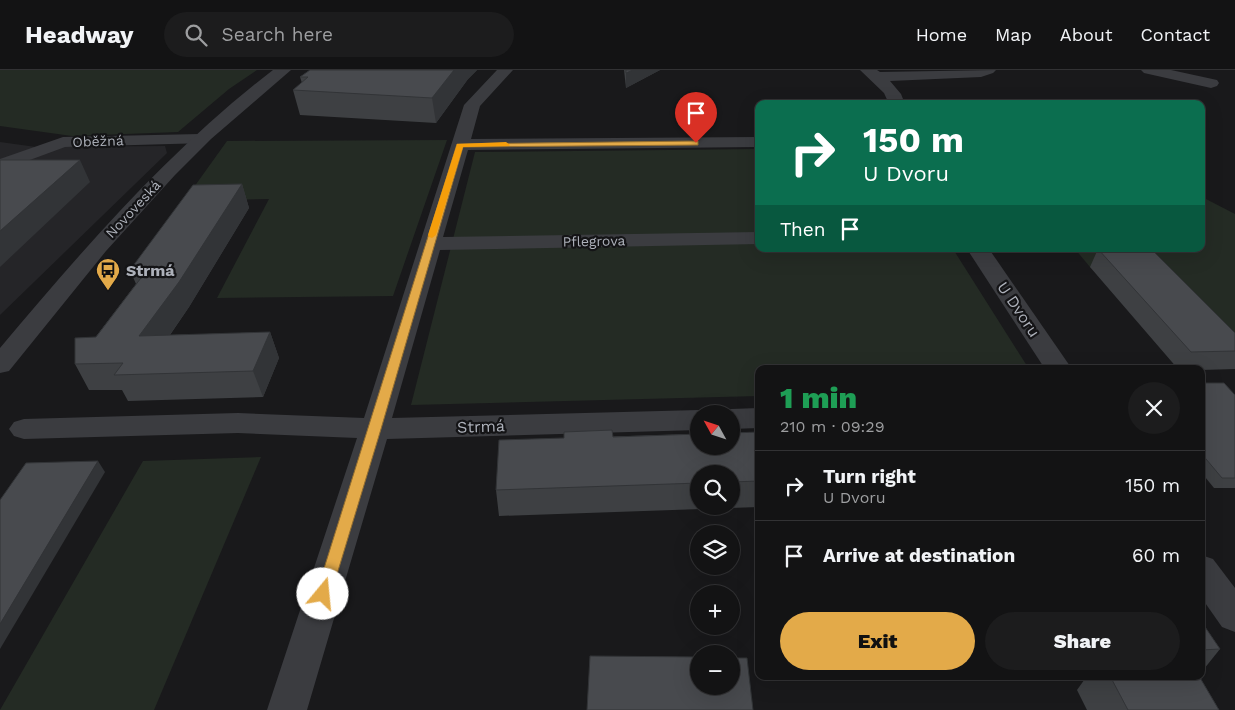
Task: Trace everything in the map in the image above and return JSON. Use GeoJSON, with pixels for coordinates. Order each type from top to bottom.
{"type":"FeatureCollection","features":[{"type":"Feature","properties":{"kind":"street","name":"Novoveská"},"geometry":{"type":"LineString","coordinates":[[0,365],[96,248],[151,188],[200,139],[256,90],[283,70]]}},
{"type":"Feature","properties":{"kind":"street"},"geometry":{"type":"LineString","coordinates":[[287,710],[375,429],[472,104],[505,70]]}},
{"type":"Feature","properties":{"kind":"street"},"geometry":{"type":"LineString","coordinates":[[873,74],[982,72],[988,70]]}},
{"type":"Feature","properties":{"kind":"street"},"geometry":{"type":"LineString","coordinates":[[1150,70],[1211,83]]}},
{"type":"Feature","properties":{"kind":"street"},"geometry":{"type":"LineString","coordinates":[[873,74],[896,100]]}},
{"type":"Feature","properties":{"kind":"street","name":"Oběžná"},"geometry":{"type":"LineString","coordinates":[[0,165],[63,142],[200,139]]}},
{"type":"Feature","properties":{"kind":"street"},"geometry":{"type":"LineString","coordinates":[[460,145],[755,142]]}},
{"type":"Feature","properties":{"kind":"street","name":"Pflegrova"},"geometry":{"type":"LineString","coordinates":[[429,244],[755,238]]}},
{"type":"Feature","properties":{"kind":"street","name":"U Dvoru"},"geometry":{"type":"LineString","coordinates":[[980,252],[1056,365]]}},
{"type":"Feature","properties":{"kind":"street"},"geometry":{"type":"LineString","coordinates":[[740,419],[755,418]]}},
{"type":"Feature","properties":{"kind":"street","name":"Strmá"},"geometry":{"type":"LineString","coordinates":[[24,429],[238,423],[375,429],[690,420]]}},
{"type":"Feature","properties":{"kind":"street"},"geometry":{"type":"LineString","coordinates":[[1205,575],[1235,616]]}},
{"type":"Feature","properties":{"kind":"shaded area"},"geometry":{"type":"Polygon","coordinates":[[[0,70],[257,70],[229,89],[178,132],[72,136],[0,126],[0,70]]]}},
{"type":"Feature","properties":{"kind":"shaded area"},"geometry":{"type":"Polygon","coordinates":[[[447,140],[393,296],[217,298],[269,199],[184,201],[227,141],[447,140]]]}},
{"type":"Feature","properties":{"kind":"shaded area"},"geometry":{"type":"Polygon","coordinates":[[[0,142],[36,147],[165,146],[167,153],[0,315],[0,142]]]}},
{"type":"Feature","properties":{"kind":"shaded area"},"geometry":{"type":"Polygon","coordinates":[[[755,149],[755,252],[955,252],[1026,365],[755,365],[755,396],[411,405],[475,152],[755,149]]]}},
{"type":"Feature","properties":{"kind":"shaded area"},"geometry":{"type":"Polygon","coordinates":[[[1205,199],[1235,214],[1235,363],[1090,267],[1078,252],[1205,252],[1205,199]]]}},
{"type":"Feature","properties":{"kind":"shaded area"},"geometry":{"type":"Polygon","coordinates":[[[261,457],[154,710],[0,710],[143,461],[261,457]]]}},
{"type":"Feature","properties":{"kind":"building"},"geometry":{"type":"Polygon","coordinates":[[[310,70],[454,70],[432,98],[293,90],[308,77],[300,77],[310,70]]]}},
{"type":"Feature","properties":{"kind":"building"},"geometry":{"type":"Polygon","coordinates":[[[0,160],[80,160],[0,231],[0,160]]]}},
{"type":"Feature","properties":{"kind":"building"},"geometry":{"type":"Polygon","coordinates":[[[242,184],[179,282],[139,336],[270,332],[253,371],[114,375],[123,363],[75,364],[75,338],[96,337],[147,270],[130,270],[193,185],[242,184]]]}},
{"type":"Feature","properties":{"kind":"building"},"geometry":{"type":"Polygon","coordinates":[[[1101,252],[1154,252],[1235,333],[1235,351],[1191,352],[1101,252]]]}},
{"type":"Feature","properties":{"kind":"building"},"geometry":{"type":"Polygon","coordinates":[[[1205,383],[1224,383],[1235,395],[1235,478],[1222,478],[1205,458],[1205,383]]]}},
{"type":"Feature","properties":{"kind":"building"},"geometry":{"type":"Polygon","coordinates":[[[612,430],[613,437],[690,434],[690,455],[740,455],[740,433],[755,432],[755,481],[740,482],[740,465],[690,465],[690,483],[496,490],[499,440],[564,438],[564,432],[612,430]]]}},
{"type":"Feature","properties":{"kind":"building"},"geometry":{"type":"Polygon","coordinates":[[[98,461],[0,624],[0,500],[26,463],[98,461]]]}},
{"type":"Feature","properties":{"kind":"building"},"geometry":{"type":"Polygon","coordinates":[[[1205,627],[1220,649],[1205,650],[1205,627]]]}},
{"type":"Feature","properties":{"kind":"building"},"geometry":{"type":"Polygon","coordinates":[[[590,656],[690,657],[690,695],[740,695],[740,658],[747,658],[753,710],[587,710],[590,656]]]}},
{"type":"Feature","properties":{"kind":"building"},"geometry":{"type":"Polygon","coordinates":[[[1112,680],[1201,680],[1219,710],[1128,710],[1112,680]]]}},
{"type":"Feature","properties":{"kind":"slow traffic"},"geometry":{"type":"LineString","coordinates":[[432,235],[460,145],[506,145]]}},
{"type":"Feature","properties":{"kind":"place","name":"Strmá"},"geometry":{"type":"Point","coordinates":[108,291]}},
{"type":"Feature","properties":{"kind":"route"},"geometry":{"type":"LineString","coordinates":[[323,594],[375,429],[460,145],[696,143]]}}]}
